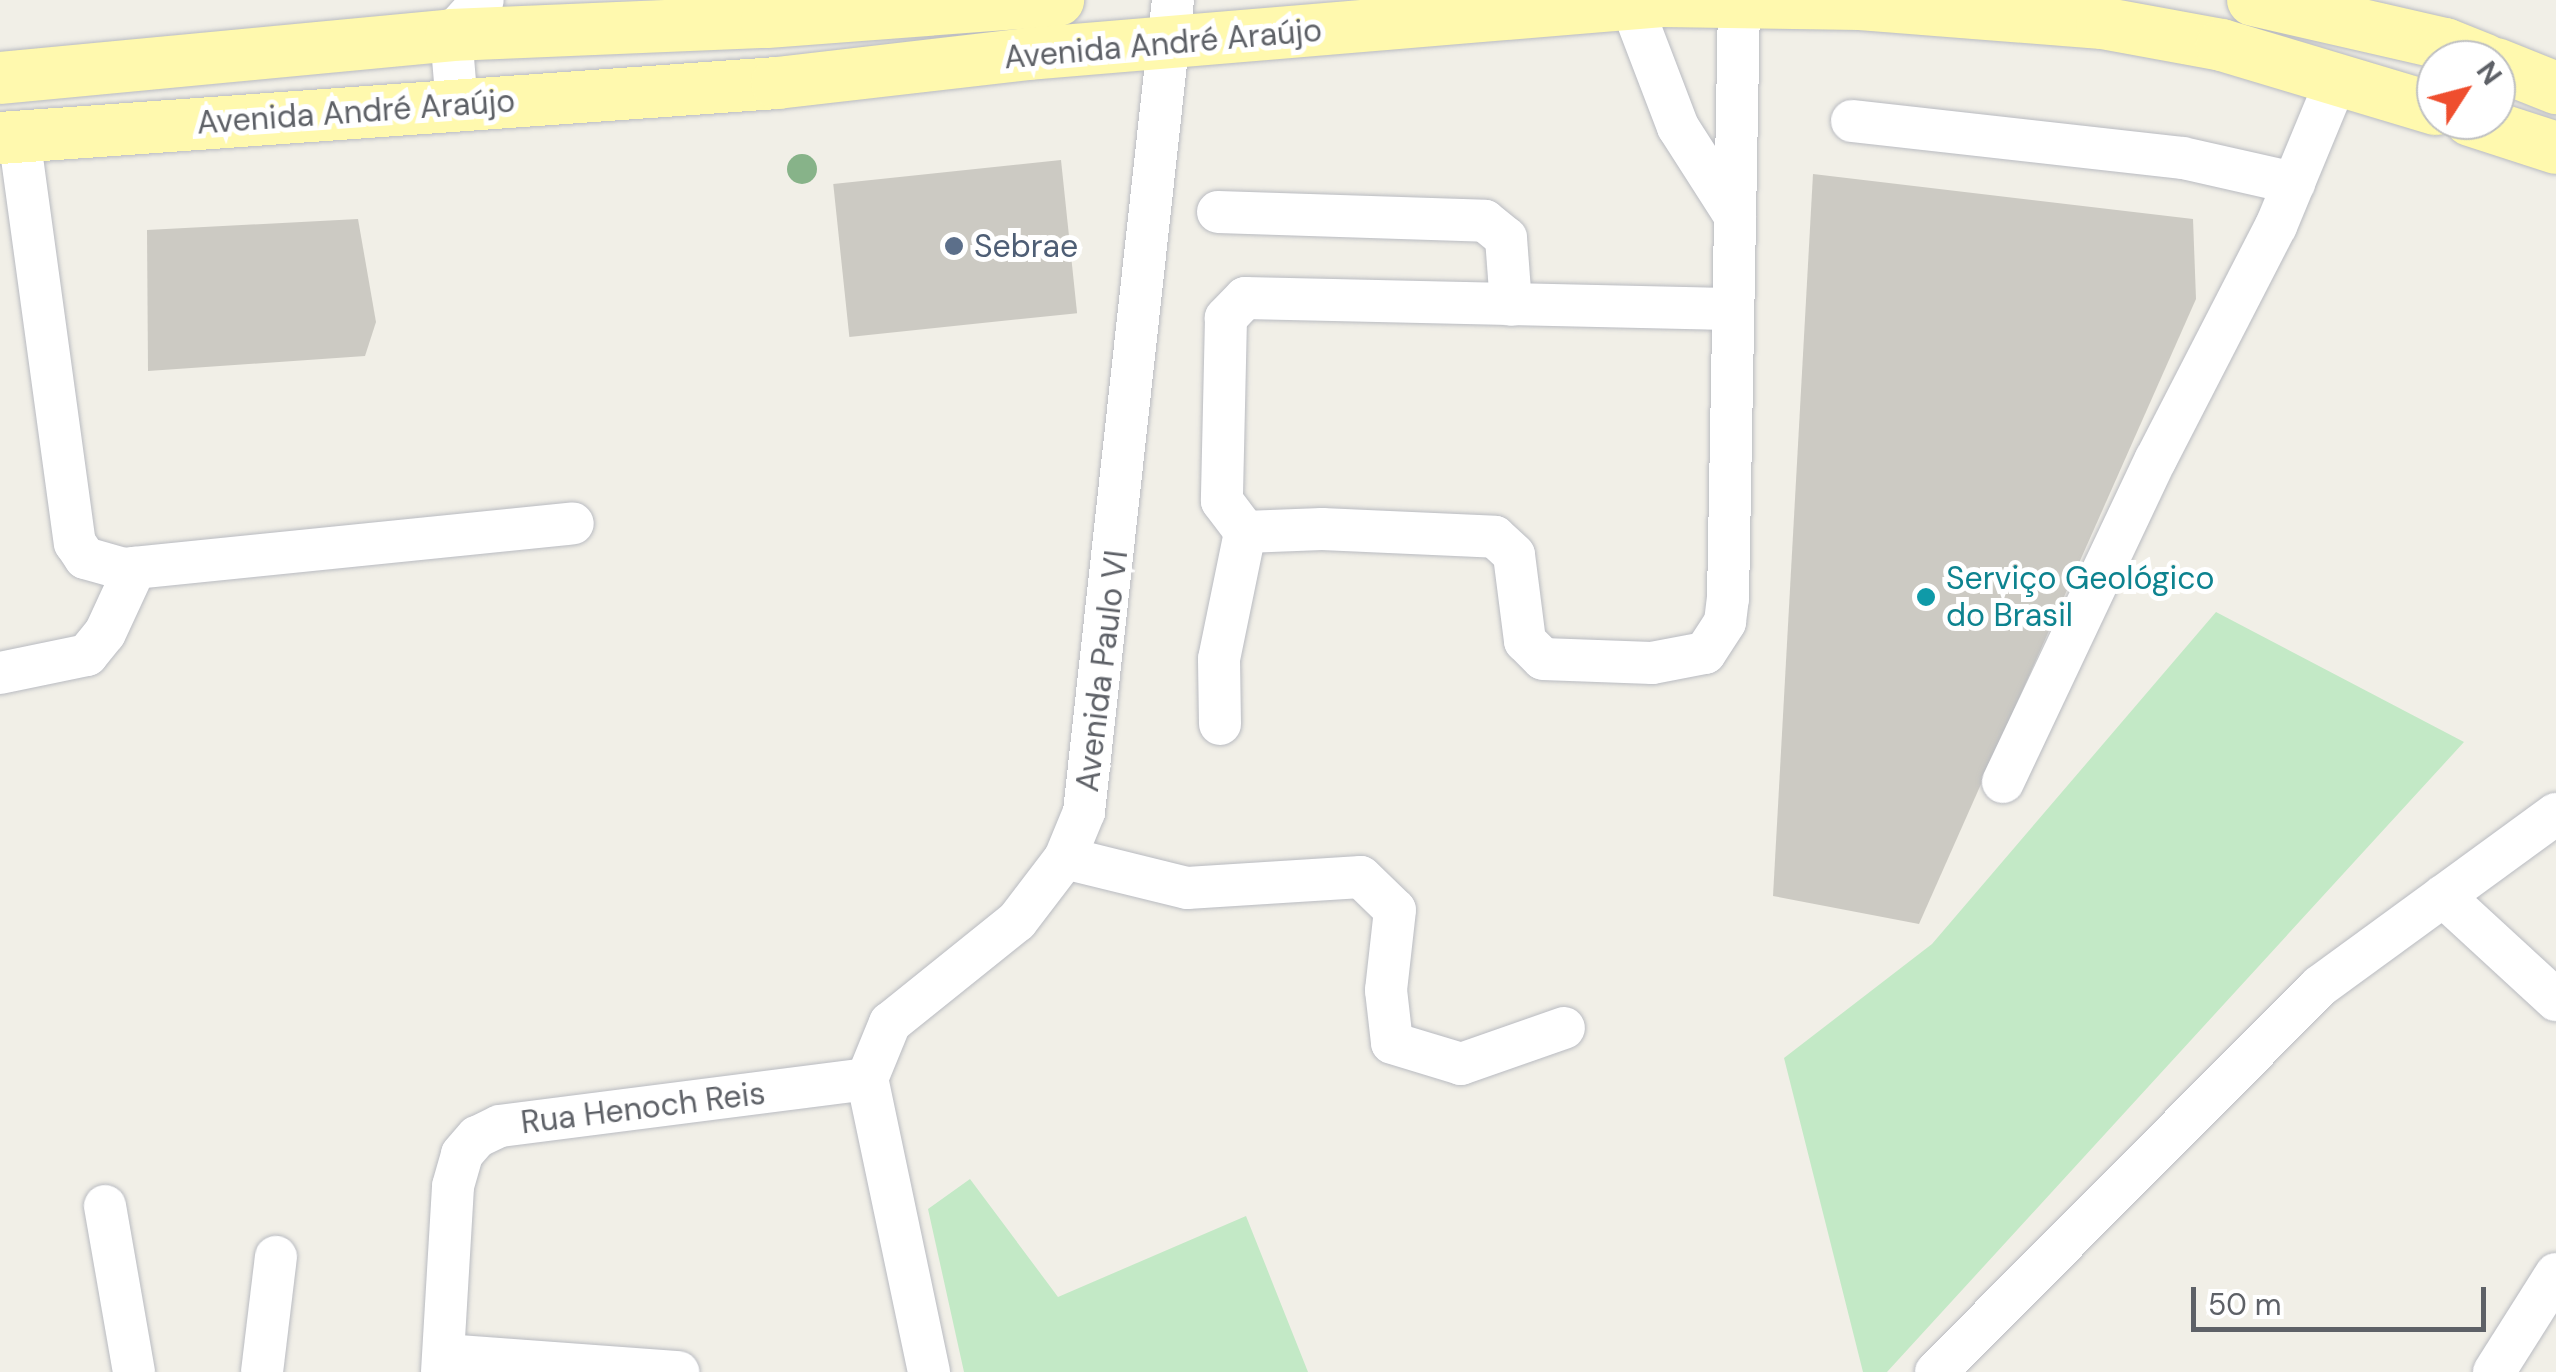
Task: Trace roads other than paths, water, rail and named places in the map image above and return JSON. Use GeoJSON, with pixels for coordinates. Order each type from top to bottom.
{"type":"FeatureCollection","features":[{"type":"Feature","properties":{"kind":"main road","name":"Avenida André Araújo"},"geometry":{"type":"LineString","coordinates":[[0,78],[467,17],[1058,0]]}},
{"type":"Feature","properties":{"kind":"main road"},"geometry":{"type":"LineString","coordinates":[[2252,0],[2427,40]]}},
{"type":"Feature","properties":{"kind":"main road","name":"Avenida André Araújo"},"geometry":{"type":"LineString","coordinates":[[10,137],[777,83],[1172,22],[1739,2],[2102,23],[2222,45],[2416,103]]}},
{"type":"Feature","properties":{"kind":"main road"},"geometry":{"type":"LineString","coordinates":[[2516,72],[2556,88]]}},
{"type":"Feature","properties":{"kind":"main road"},"geometry":{"type":"LineString","coordinates":[[2516,135],[2556,148]]}},
{"type":"Feature","properties":{"kind":"street"},"geometry":{"type":"LineString","coordinates":[[1245,532],[1322,529],[1495,538],[1514,555],[1525,640],[1542,659],[1694,659],[1716,640],[1728,598],[1739,2]]}},
{"type":"Feature","properties":{"kind":"street"},"geometry":{"type":"LineString","coordinates":[[1630,4],[1678,128],[1735,216]]}},
{"type":"Feature","properties":{"kind":"street"},"geometry":{"type":"LineString","coordinates":[[762,11],[777,83]]}},
{"type":"Feature","properties":{"kind":"street"},"geometry":{"type":"LineString","coordinates":[[457,105],[467,17]]}},
{"type":"Feature","properties":{"kind":"street","name":"Avenida Paulo VI"},"geometry":{"type":"LineString","coordinates":[[867,1079],[890,1023],[1017,921],[1065,858],[1092,780],[1172,22]]}},
{"type":"Feature","properties":{"kind":"street"},"geometry":{"type":"LineString","coordinates":[[2004,782],[2294,183],[2337,79]]}},
{"type":"Feature","properties":{"kind":"street"},"geometry":{"type":"LineString","coordinates":[[1852,121],[2183,158],[2294,183]]}},
{"type":"Feature","properties":{"kind":"street"},"geometry":{"type":"LineString","coordinates":[[10,137],[74,543],[104,567],[135,568],[572,523]]}},
{"type":"Feature","properties":{"kind":"street"},"geometry":{"type":"LineString","coordinates":[[1218,212],[1485,222],[1506,238],[1511,305]]}},
{"type":"Feature","properties":{"kind":"street"},"geometry":{"type":"LineString","coordinates":[[1220,724],[1219,660],[1245,532],[1222,500],[1218,456],[1226,318],[1238,302],[1258,295],[1731,309]]}},
{"type":"Feature","properties":{"kind":"street"},"geometry":{"type":"LineString","coordinates":[[0,673],[86,655],[105,633],[135,568]]}},
{"type":"Feature","properties":{"kind":"street"},"geometry":{"type":"LineString","coordinates":[[1936,1372],[2320,986],[2556,814]]}},
{"type":"Feature","properties":{"kind":"street"},"geometry":{"type":"LineString","coordinates":[[1065,858],[1186,888],[1361,877],[1394,910],[1386,990],[1392,1043],[1461,1064],[1564,1028]]}},
{"type":"Feature","properties":{"kind":"street"},"geometry":{"type":"LineString","coordinates":[[2443,896],[2556,1000]]}},
{"type":"Feature","properties":{"kind":"street"},"geometry":{"type":"LineString","coordinates":[[867,1079],[929,1372]]}},
{"type":"Feature","properties":{"kind":"street","name":"Rua Henoch Reis"},"geometry":{"type":"LineString","coordinates":[[444,1363],[452,1186],[467,1144],[500,1126],[867,1079]]}},
{"type":"Feature","properties":{"kind":"street"},"geometry":{"type":"LineString","coordinates":[[105,1206],[134,1372]]}},
{"type":"Feature","properties":{"kind":"street"},"geometry":{"type":"LineString","coordinates":[[262,1372],[276,1257]]}},
{"type":"Feature","properties":{"kind":"street"},"geometry":{"type":"LineString","coordinates":[[2494,1372],[2556,1274]]}},
{"type":"Feature","properties":{"kind":"street"},"geometry":{"type":"LineString","coordinates":[[444,1363],[678,1372]]}},
{"type":"Feature","properties":{"kind":"place","name":"Sebrae"},"geometry":{"type":"Point","coordinates":[954,246]}},
{"type":"Feature","properties":{"kind":"place","name":"Serviço Geológico do Brasil"},"geometry":{"type":"Point","coordinates":[1926,597]}}]}
